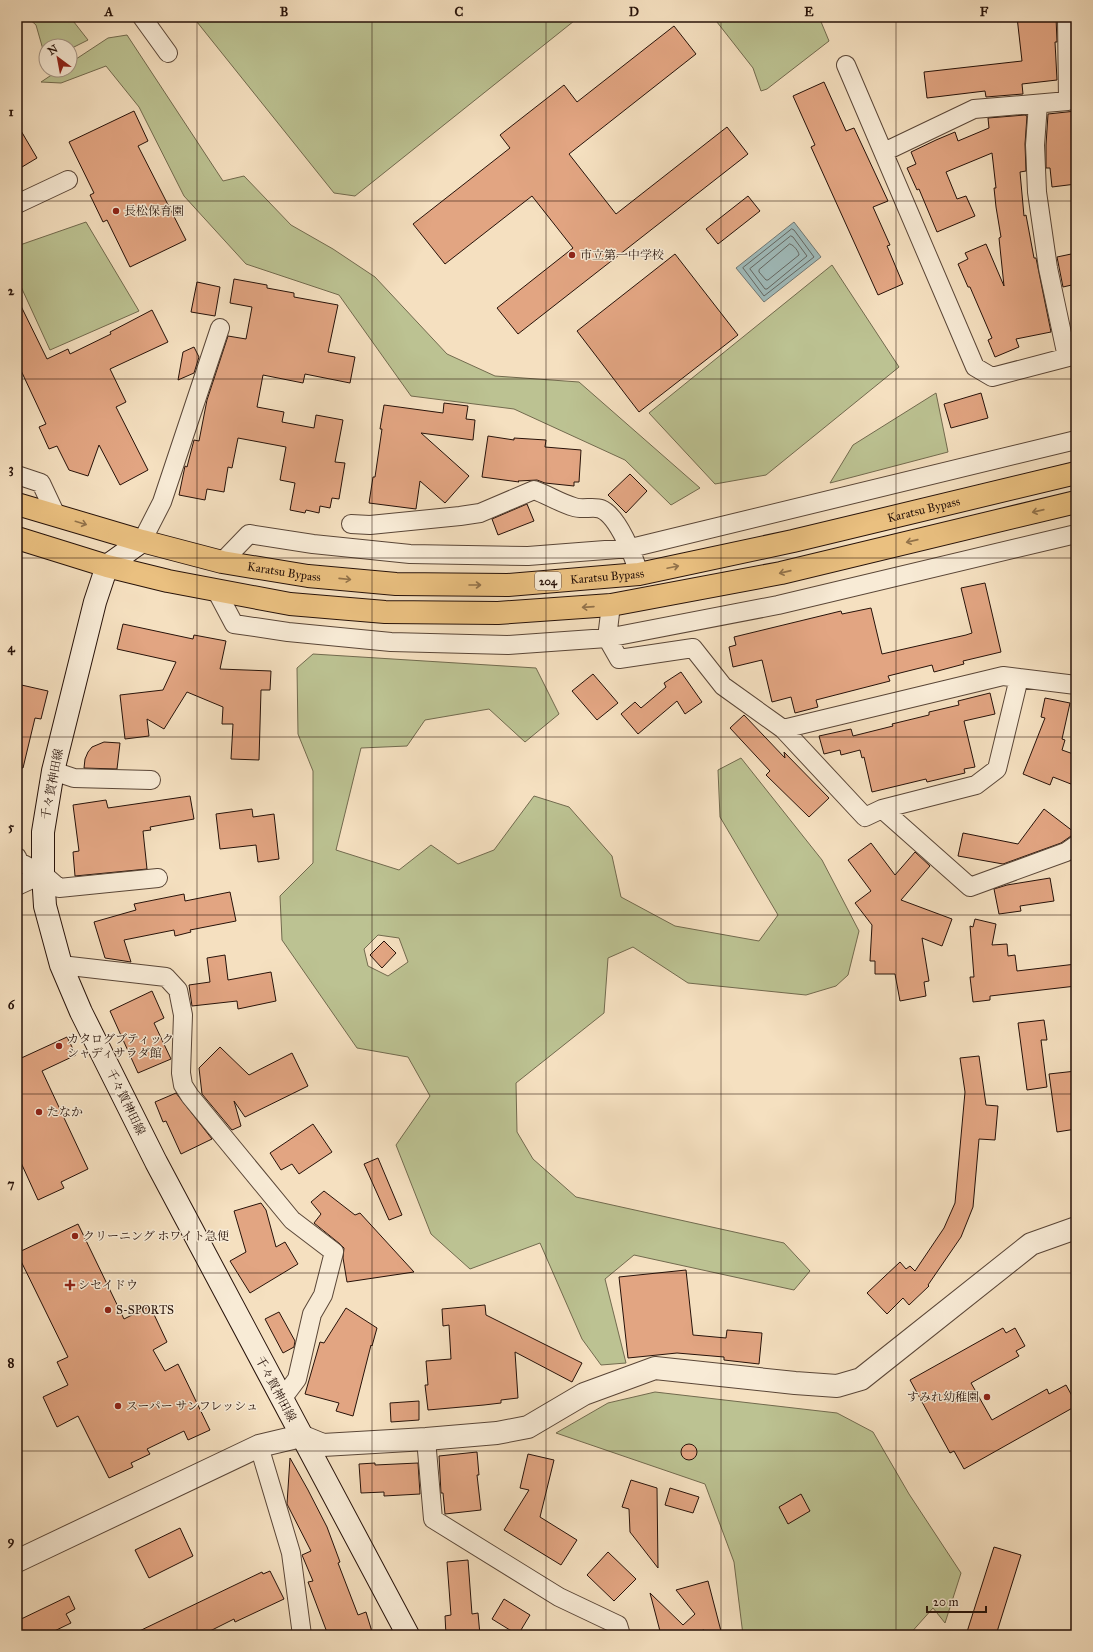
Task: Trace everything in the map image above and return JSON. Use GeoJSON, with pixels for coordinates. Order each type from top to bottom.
{"type":"FeatureCollection","features":[{"type":"Feature","properties":{"kind":"highway","name":"Karatsu Bypass"},"geometry":{"type":"LineString","coordinates":[[17,504],[142,541],[222,562],[308,576],[396,584],[508,585],[639,574],[793,541],[1076,473]]}},
{"type":"Feature","properties":{"kind":"highway"},"geometry":{"type":"LineString","coordinates":[[18,542],[168,581],[217,592],[290,604],[385,612],[498,613],[612,605],[781,573],[1076,502]]}},
{"type":"Feature","properties":{"kind":"main road"},"geometry":{"type":"LineString","coordinates":[[108,566],[142,541]]}},
{"type":"Feature","properties":{"kind":"main road","name":"千々賀神田線"},"geometry":{"type":"LineString","coordinates":[[108,566],[95,602],[54,771],[43,832],[45,906],[61,965],[81,1012],[156,1162],[408,1635]]}},
{"type":"Feature","properties":{"kind":"main road"},"geometry":{"type":"LineString","coordinates":[[17,1562],[259,1446],[301,1436],[323,1445],[497,1433],[528,1427],[584,1394],[655,1368],[837,1386],[861,1379],[1031,1244],[1076,1228]]}},
{"type":"Feature","properties":{"kind":"street"},"geometry":{"type":"LineString","coordinates":[[142,17],[168,53]]}},
{"type":"Feature","properties":{"kind":"street"},"geometry":{"type":"LineString","coordinates":[[884,152],[974,109],[1068,101],[1066,17]]}},
{"type":"Feature","properties":{"kind":"street"},"geometry":{"type":"LineString","coordinates":[[846,65],[975,367],[992,376],[1071,356],[1048,268],[1037,192],[1035,145],[1038,104]]}},
{"type":"Feature","properties":{"kind":"street"},"geometry":{"type":"LineString","coordinates":[[17,204],[68,180]]}},
{"type":"Feature","properties":{"kind":"street"},"geometry":{"type":"LineString","coordinates":[[142,541],[162,502],[220,328]]}},
{"type":"Feature","properties":{"kind":"street"},"geometry":{"type":"LineString","coordinates":[[222,562],[249,534],[313,544],[410,554],[528,556],[631,548],[1076,440]]}},
{"type":"Feature","properties":{"kind":"street"},"geometry":{"type":"LineString","coordinates":[[17,475],[41,482],[56,515]]}},
{"type":"Feature","properties":{"kind":"street"},"geometry":{"type":"LineString","coordinates":[[351,524],[370,525],[480,513],[534,490],[574,507],[582,509],[600,508],[610,515],[631,548],[639,574]]}},
{"type":"Feature","properties":{"kind":"street"},"geometry":{"type":"LineString","coordinates":[[217,592],[234,624],[288,632],[391,642],[508,645],[607,638],[778,605],[1076,534]]}},
{"type":"Feature","properties":{"kind":"street"},"geometry":{"type":"LineString","coordinates":[[612,605],[607,638],[619,659],[694,648],[723,686],[783,729],[865,816],[882,809],[976,785],[997,769],[1019,678]]}},
{"type":"Feature","properties":{"kind":"street"},"geometry":{"type":"LineString","coordinates":[[783,729],[1003,676],[1076,685]]}},
{"type":"Feature","properties":{"kind":"street"},"geometry":{"type":"LineString","coordinates":[[54,771],[74,778],[151,780]]}},
{"type":"Feature","properties":{"kind":"street"},"geometry":{"type":"LineString","coordinates":[[882,809],[970,887],[1066,852],[1076,845]]}},
{"type":"Feature","properties":{"kind":"street"},"geometry":{"type":"LineString","coordinates":[[17,857],[19,862],[43,874],[59,888],[158,878]]}},
{"type":"Feature","properties":{"kind":"street"},"geometry":{"type":"LineString","coordinates":[[17,886],[43,874]]}},
{"type":"Feature","properties":{"kind":"street"},"geometry":{"type":"LineString","coordinates":[[61,965],[166,977],[178,990],[183,1015],[181,1073],[183,1085],[186,1090],[292,1220],[334,1252],[323,1295],[312,1314],[297,1379],[282,1399]]}},
{"type":"Feature","properties":{"kind":"street"},"geometry":{"type":"LineString","coordinates":[[426,1439],[433,1519],[559,1597],[618,1625],[621,1635]]}},
{"type":"Feature","properties":{"kind":"street"},"geometry":{"type":"LineString","coordinates":[[259,1446],[291,1552],[302,1635]]}},
{"type":"Feature","properties":{"kind":"green space"},"geometry":{"type":"Polygon","coordinates":[[[27,17],[70,17],[88,40],[78,45],[78,38],[40,38],[36,25],[27,17]]]}},
{"type":"Feature","properties":{"kind":"green space"},"geometry":{"type":"Polygon","coordinates":[[[193,17],[579,17],[355,196],[334,193],[193,17]]]}},
{"type":"Feature","properties":{"kind":"green space"},"geometry":{"type":"Polygon","coordinates":[[[713,17],[819,17],[829,41],[767,89],[761,91],[753,68],[713,17]]]}},
{"type":"Feature","properties":{"kind":"green space"},"geometry":{"type":"Polygon","coordinates":[[[127,35],[223,181],[244,176],[291,225],[333,249],[375,277],[447,354],[495,376],[579,382],[700,488],[671,505],[625,460],[514,409],[411,396],[339,295],[246,264],[184,196],[139,107],[106,66],[78,77],[78,58],[108,38],[127,35]]]}},
{"type":"Feature","properties":{"kind":"green space"},"geometry":{"type":"Polygon","coordinates":[[[47,78],[74,78],[61,83],[41,82],[47,78]]]}},
{"type":"Feature","properties":{"kind":"green space"},"geometry":{"type":"Polygon","coordinates":[[[86,222],[139,311],[50,350],[17,278],[17,246],[86,222]]]}},
{"type":"Feature","properties":{"kind":"green space"},"geometry":{"type":"Polygon","coordinates":[[[832,265],[899,367],[766,475],[715,484],[649,413],[832,265]]]}},
{"type":"Feature","properties":{"kind":"green space"},"geometry":{"type":"Polygon","coordinates":[[[936,393],[948,452],[830,483],[853,445],[936,393]]]}},
{"type":"Feature","properties":{"kind":"green space"},"geometry":{"type":"Polygon","coordinates":[[[313,654],[536,668],[559,714],[525,742],[489,709],[425,720],[407,746],[361,748],[336,850],[399,870],[431,845],[458,864],[494,850],[534,796],[569,807],[612,856],[621,897],[675,926],[759,941],[778,915],[720,817],[718,770],[741,758],[822,860],[859,931],[848,975],[836,986],[806,995],[688,983],[633,947],[608,958],[604,1013],[516,1083],[517,1132],[533,1159],[576,1197],[784,1243],[810,1271],[794,1290],[634,1255],[605,1279],[626,1363],[601,1365],[582,1339],[540,1243],[470,1269],[431,1234],[396,1145],[430,1096],[408,1057],[357,1048],[282,940],[280,896],[313,863],[313,771],[298,734],[297,668],[313,654]],[[378,935],[364,949],[368,966],[388,976],[408,962],[399,938],[378,935]]]}},
{"type":"Feature","properties":{"kind":"green space"},"geometry":{"type":"Polygon","coordinates":[[[655,1392],[837,1413],[873,1432],[909,1494],[961,1573],[945,1623],[933,1608],[909,1635],[743,1635],[734,1562],[705,1484],[556,1433],[608,1403],[655,1392]]]}},
{"type":"Feature","properties":{"kind":"water"},"geometry":{"type":"Polygon","coordinates":[[[794,222],[821,257],[764,302],[736,268],[794,222]]]}},
{"type":"Feature","properties":{"kind":"building"},"geometry":{"type":"Polygon","coordinates":[[[1017,17],[1056,17],[1057,42],[1055,42],[1057,80],[1022,84],[1023,94],[986,97],[985,91],[927,98],[924,72],[1022,61],[1017,17]]]}},
{"type":"Feature","properties":{"kind":"building"},"geometry":{"type":"Polygon","coordinates":[[[674,26],[696,54],[569,154],[616,214],[727,127],[748,154],[518,334],[497,308],[573,248],[532,196],[445,264],[413,224],[510,148],[500,135],[564,85],[577,102],[674,26]]]}},
{"type":"Feature","properties":{"kind":"building"},"geometry":{"type":"Polygon","coordinates":[[[824,82],[846,131],[854,128],[888,201],[873,207],[890,245],[887,246],[903,284],[878,295],[811,147],[815,145],[793,96],[824,82]]]}},
{"type":"Feature","properties":{"kind":"building"},"geometry":{"type":"Polygon","coordinates":[[[134,111],[148,141],[138,146],[186,240],[130,267],[107,220],[103,222],[90,195],[94,193],[69,142],[134,111]]]}},
{"type":"Feature","properties":{"kind":"building"},"geometry":{"type":"Polygon","coordinates":[[[1076,111],[1076,141],[1073,141],[1076,184],[1052,187],[1050,168],[1046,168],[1048,114],[1076,111]]]}},
{"type":"Feature","properties":{"kind":"building"},"geometry":{"type":"Polygon","coordinates":[[[1027,116],[1025,144],[1026,171],[1020,172],[1024,216],[1026,215],[1051,332],[1016,339],[1019,347],[995,357],[988,340],[992,338],[970,287],[968,287],[958,264],[968,259],[965,253],[986,244],[1004,286],[999,238],[1001,237],[996,207],[994,188],[996,188],[992,153],[946,172],[957,199],[966,196],[975,216],[937,232],[919,189],[917,190],[907,168],[916,164],[911,152],[936,140],[955,132],[958,141],[989,128],[988,118],[1027,116]]]}},
{"type":"Feature","properties":{"kind":"building"},"geometry":{"type":"Polygon","coordinates":[[[17,124],[37,158],[17,170],[17,124]]]}},
{"type":"Feature","properties":{"kind":"building"},"geometry":{"type":"Polygon","coordinates":[[[748,196],[760,211],[718,244],[706,229],[748,196]]]}},
{"type":"Feature","properties":{"kind":"building"},"geometry":{"type":"Polygon","coordinates":[[[1076,253],[1076,284],[1063,287],[1057,257],[1076,253]]]}},
{"type":"Feature","properties":{"kind":"building"},"geometry":{"type":"Polygon","coordinates":[[[675,254],[738,335],[639,412],[577,331],[675,254]]]}},
{"type":"Feature","properties":{"kind":"building"},"geometry":{"type":"Polygon","coordinates":[[[234,279],[267,285],[267,288],[294,293],[294,297],[338,305],[328,352],[355,357],[350,383],[305,374],[303,383],[263,375],[257,407],[284,412],[282,422],[314,428],[316,415],[343,420],[335,462],[345,463],[339,499],[332,498],[330,508],[320,506],[319,513],[306,510],[305,513],[290,510],[295,483],[280,480],[286,447],[238,438],[232,468],[228,467],[224,492],[207,489],[205,500],[179,495],[185,466],[187,467],[194,440],[199,441],[207,400],[228,336],[246,339],[252,307],[230,303],[234,279]]]}},
{"type":"Feature","properties":{"kind":"building"},"geometry":{"type":"Polygon","coordinates":[[[197,282],[220,287],[215,316],[191,312],[197,282]]]}},
{"type":"Feature","properties":{"kind":"building"},"geometry":{"type":"Polygon","coordinates":[[[17,298],[47,359],[68,349],[70,354],[111,334],[110,332],[152,310],[168,342],[110,369],[126,402],[116,407],[148,470],[120,485],[99,445],[88,476],[69,470],[57,446],[49,449],[39,427],[46,424],[17,362],[17,298]]]}},
{"type":"Feature","properties":{"kind":"building"},"geometry":{"type":"Polygon","coordinates":[[[194,347],[199,357],[194,373],[178,380],[183,352],[194,347]]]}},
{"type":"Feature","properties":{"kind":"building"},"geometry":{"type":"Polygon","coordinates":[[[981,393],[988,418],[951,428],[944,404],[981,393]]]}},
{"type":"Feature","properties":{"kind":"building"},"geometry":{"type":"Polygon","coordinates":[[[444,403],[468,406],[466,419],[475,420],[473,440],[421,433],[469,476],[445,503],[420,481],[416,509],[369,503],[373,477],[375,477],[384,405],[443,413],[444,403]]]}},
{"type":"Feature","properties":{"kind":"building"},"geometry":{"type":"Polygon","coordinates":[[[488,436],[514,440],[514,438],[546,440],[545,447],[581,450],[579,482],[574,482],[574,486],[545,483],[537,480],[518,481],[519,482],[482,477],[488,436]]]}},
{"type":"Feature","properties":{"kind":"building"},"geometry":{"type":"Polygon","coordinates":[[[630,474],[647,491],[626,513],[608,495],[630,474]]]}},
{"type":"Feature","properties":{"kind":"building"},"geometry":{"type":"Polygon","coordinates":[[[527,504],[534,521],[498,535],[492,519],[527,504]]]}},
{"type":"Feature","properties":{"kind":"building"},"geometry":{"type":"Polygon","coordinates":[[[985,583],[1001,652],[963,661],[964,664],[934,672],[932,665],[888,676],[890,681],[816,700],[818,707],[795,713],[791,697],[772,702],[762,660],[733,667],[729,647],[736,645],[734,637],[841,611],[842,614],[871,608],[882,654],[972,633],[961,588],[985,583]]]}},
{"type":"Feature","properties":{"kind":"building"},"geometry":{"type":"Polygon","coordinates":[[[123,624],[193,639],[194,635],[226,641],[220,669],[271,671],[270,690],[261,690],[259,760],[231,759],[233,724],[222,724],[223,707],[187,692],[164,729],[147,719],[149,736],[125,739],[120,695],[163,690],[176,662],[117,649],[123,624]]]}},
{"type":"Feature","properties":{"kind":"building"},"geometry":{"type":"Polygon","coordinates":[[[681,672],[702,702],[685,714],[677,701],[638,734],[621,714],[635,702],[641,708],[666,687],[664,683],[681,672]]]}},
{"type":"Feature","properties":{"kind":"building"},"geometry":{"type":"Polygon","coordinates":[[[593,674],[618,703],[597,720],[572,691],[593,674]]]}},
{"type":"Feature","properties":{"kind":"building"},"geometry":{"type":"Polygon","coordinates":[[[17,684],[48,691],[41,719],[35,718],[23,768],[17,767],[17,684]]]}},
{"type":"Feature","properties":{"kind":"building"},"geometry":{"type":"Polygon","coordinates":[[[990,693],[995,714],[964,721],[975,767],[964,769],[965,773],[927,782],[926,779],[872,792],[864,757],[862,758],[860,750],[841,755],[840,750],[824,754],[819,736],[851,729],[853,736],[893,726],[892,724],[929,715],[929,712],[959,705],[958,701],[990,693]]]}},
{"type":"Feature","properties":{"kind":"building"},"geometry":{"type":"Polygon","coordinates":[[[1045,698],[1070,703],[1062,739],[1065,740],[1062,750],[1076,755],[1076,786],[1053,777],[1050,785],[1023,774],[1045,718],[1041,717],[1045,698]]]}},
{"type":"Feature","properties":{"kind":"building"},"geometry":{"type":"Polygon","coordinates":[[[744,715],[785,758],[784,752],[829,798],[809,817],[766,775],[770,771],[730,728],[744,715]]]}},
{"type":"Feature","properties":{"kind":"building"},"geometry":{"type":"Polygon","coordinates":[[[104,742],[120,743],[117,769],[84,768],[85,759],[88,752],[92,747],[104,742]]]}},
{"type":"Feature","properties":{"kind":"building"},"geometry":{"type":"Polygon","coordinates":[[[190,796],[194,819],[150,827],[151,830],[143,831],[147,869],[75,876],[73,852],[79,851],[73,805],[106,800],[108,808],[190,796]]]}},
{"type":"Feature","properties":{"kind":"building"},"geometry":{"type":"Polygon","coordinates":[[[252,809],[253,817],[274,814],[279,859],[258,862],[256,845],[220,849],[216,814],[252,809]]]}},
{"type":"Feature","properties":{"kind":"building"},"geometry":{"type":"Polygon","coordinates":[[[1044,809],[1074,832],[1071,836],[1061,843],[1003,864],[958,856],[963,833],[1018,844],[1044,809]]]}},
{"type":"Feature","properties":{"kind":"building"},"geometry":{"type":"Polygon","coordinates":[[[871,843],[895,875],[915,852],[930,866],[901,900],[952,919],[942,946],[922,938],[929,981],[924,982],[926,996],[900,1001],[895,974],[875,974],[875,961],[870,961],[872,925],[855,903],[871,891],[848,860],[871,843]]]}},
{"type":"Feature","properties":{"kind":"building"},"geometry":{"type":"Polygon","coordinates":[[[1050,878],[1054,901],[1020,906],[1021,911],[999,914],[994,889],[1007,885],[1050,878]]]}},
{"type":"Feature","properties":{"kind":"building"},"geometry":{"type":"Polygon","coordinates":[[[230,892],[236,921],[190,930],[191,932],[175,936],[174,930],[124,940],[131,962],[105,958],[94,922],[136,910],[134,904],[184,894],[185,901],[230,892]]]}},
{"type":"Feature","properties":{"kind":"building"},"geometry":{"type":"Polygon","coordinates":[[[975,919],[996,924],[992,945],[1007,944],[1008,956],[1015,955],[1017,971],[1076,964],[1076,986],[990,996],[990,1000],[973,1002],[970,977],[974,977],[970,926],[973,927],[975,919]]]}},
{"type":"Feature","properties":{"kind":"building"},"geometry":{"type":"Polygon","coordinates":[[[384,941],[396,953],[382,968],[370,955],[384,941]]]}},
{"type":"Feature","properties":{"kind":"building"},"geometry":{"type":"Polygon","coordinates":[[[225,955],[228,980],[271,972],[276,1001],[238,1009],[237,1001],[192,1006],[189,985],[210,982],[207,958],[225,955]]]}},
{"type":"Feature","properties":{"kind":"building"},"geometry":{"type":"Polygon","coordinates":[[[152,991],[164,1018],[154,1023],[171,1059],[138,1073],[110,1011],[152,991]]]}},
{"type":"Feature","properties":{"kind":"building"},"geometry":{"type":"Polygon","coordinates":[[[1044,1020],[1047,1040],[1041,1040],[1047,1087],[1027,1090],[1018,1023],[1044,1020]]]}},
{"type":"Feature","properties":{"kind":"building","name":"たなか"},"geometry":{"type":"Polygon","coordinates":[[[67,1037],[76,1055],[42,1071],[88,1169],[61,1182],[64,1188],[38,1200],[17,1154],[17,1060],[67,1037]]]}},
{"type":"Feature","properties":{"kind":"building"},"geometry":{"type":"Polygon","coordinates":[[[220,1047],[249,1075],[292,1053],[308,1086],[245,1117],[234,1101],[241,1126],[232,1130],[202,1094],[199,1068],[220,1047]]]}},
{"type":"Feature","properties":{"kind":"building"},"geometry":{"type":"Polygon","coordinates":[[[979,1056],[986,1105],[998,1106],[995,1140],[979,1139],[973,1207],[961,1237],[928,1285],[929,1286],[909,1305],[903,1298],[887,1314],[867,1293],[900,1262],[906,1269],[910,1266],[915,1271],[944,1228],[955,1203],[965,1092],[960,1058],[979,1056]]]}},
{"type":"Feature","properties":{"kind":"building"},"geometry":{"type":"Polygon","coordinates":[[[1076,1071],[1076,1129],[1057,1132],[1049,1074],[1076,1071]]]}},
{"type":"Feature","properties":{"kind":"building"},"geometry":{"type":"Polygon","coordinates":[[[176,1093],[212,1139],[181,1154],[166,1121],[163,1122],[155,1102],[176,1093]]]}},
{"type":"Feature","properties":{"kind":"building"},"geometry":{"type":"Polygon","coordinates":[[[313,1124],[332,1152],[299,1174],[292,1164],[281,1170],[270,1153],[313,1124]]]}},
{"type":"Feature","properties":{"kind":"building"},"geometry":{"type":"Polygon","coordinates":[[[378,1158],[402,1215],[389,1220],[364,1164],[378,1158]]]}},
{"type":"Feature","properties":{"kind":"building"},"geometry":{"type":"Polygon","coordinates":[[[324,1191],[355,1215],[360,1213],[414,1272],[347,1282],[343,1258],[344,1248],[314,1223],[321,1214],[311,1202],[324,1191]]]}},
{"type":"Feature","properties":{"kind":"building"},"geometry":{"type":"Polygon","coordinates":[[[261,1203],[266,1210],[276,1247],[285,1242],[298,1264],[250,1293],[230,1261],[246,1252],[234,1211],[261,1203]]]}},
{"type":"Feature","properties":{"kind":"building"},"geometry":{"type":"Polygon","coordinates":[[[78,1224],[124,1319],[150,1306],[167,1342],[153,1350],[165,1371],[178,1364],[210,1430],[188,1440],[184,1431],[147,1449],[150,1454],[131,1463],[133,1467],[109,1478],[78,1416],[57,1427],[43,1397],[68,1385],[57,1362],[68,1357],[17,1253],[78,1224]]]}},
{"type":"Feature","properties":{"kind":"building"},"geometry":{"type":"Polygon","coordinates":[[[686,1270],[693,1335],[726,1338],[727,1330],[762,1333],[759,1364],[724,1360],[724,1357],[677,1353],[628,1358],[619,1277],[686,1270]]]}},
{"type":"Feature","properties":{"kind":"building"},"geometry":{"type":"Polygon","coordinates":[[[485,1305],[486,1315],[582,1363],[572,1382],[515,1352],[518,1398],[501,1400],[501,1403],[428,1410],[425,1385],[428,1385],[426,1361],[451,1359],[449,1325],[443,1326],[442,1309],[485,1305]]]}},
{"type":"Feature","properties":{"kind":"building"},"geometry":{"type":"Polygon","coordinates":[[[346,1308],[377,1328],[372,1346],[371,1345],[353,1416],[336,1411],[339,1403],[305,1394],[320,1342],[324,1343],[346,1308]]]}},
{"type":"Feature","properties":{"kind":"building"},"geometry":{"type":"Polygon","coordinates":[[[279,1312],[295,1341],[294,1347],[283,1353],[265,1319],[279,1312]]]}},
{"type":"Feature","properties":{"kind":"building"},"geometry":{"type":"Polygon","coordinates":[[[1003,1328],[1006,1333],[1015,1328],[1025,1346],[1016,1351],[1019,1356],[971,1383],[992,1420],[1047,1389],[1049,1394],[1066,1385],[1076,1403],[1076,1406],[964,1469],[954,1451],[950,1453],[910,1380],[1003,1328]]]}},
{"type":"Feature","properties":{"kind":"building"},"geometry":{"type":"Polygon","coordinates":[[[419,1401],[419,1420],[391,1422],[390,1403],[419,1401]]]}},
{"type":"Feature","properties":{"kind":"building"},"geometry":{"type":"Polygon","coordinates":[[[686,1444],[692,1444],[697,1449],[695,1458],[692,1460],[686,1460],[681,1455],[681,1449],[686,1444]]]}},
{"type":"Feature","properties":{"kind":"building"},"geometry":{"type":"Polygon","coordinates":[[[477,1452],[479,1475],[477,1475],[481,1510],[445,1514],[443,1493],[441,1493],[439,1456],[477,1452]]]}},
{"type":"Feature","properties":{"kind":"building"},"geometry":{"type":"Polygon","coordinates":[[[528,1454],[554,1460],[540,1517],[577,1540],[561,1565],[504,1530],[529,1490],[520,1488],[528,1454]]]}},
{"type":"Feature","properties":{"kind":"building"},"geometry":{"type":"Polygon","coordinates":[[[290,1458],[327,1527],[340,1562],[338,1563],[358,1615],[366,1612],[373,1635],[328,1635],[308,1582],[313,1581],[302,1555],[311,1551],[287,1504],[290,1458]]]}},
{"type":"Feature","properties":{"kind":"building"},"geometry":{"type":"Polygon","coordinates":[[[375,1463],[375,1465],[418,1463],[420,1494],[384,1496],[384,1492],[361,1493],[359,1464],[375,1463]]]}},
{"type":"Feature","properties":{"kind":"building"},"geometry":{"type":"Polygon","coordinates":[[[631,1480],[657,1488],[658,1568],[630,1532],[629,1509],[622,1507],[631,1480]]]}},
{"type":"Feature","properties":{"kind":"building"},"geometry":{"type":"Polygon","coordinates":[[[670,1488],[699,1497],[693,1513],[665,1505],[670,1488]]]}},
{"type":"Feature","properties":{"kind":"building"},"geometry":{"type":"Polygon","coordinates":[[[801,1494],[810,1511],[788,1524],[779,1507],[801,1494]]]}},
{"type":"Feature","properties":{"kind":"building"},"geometry":{"type":"Polygon","coordinates":[[[180,1528],[193,1556],[149,1578],[135,1550],[180,1528]]]}},
{"type":"Feature","properties":{"kind":"building"},"geometry":{"type":"Polygon","coordinates":[[[994,1547],[1021,1555],[996,1635],[966,1635],[994,1547]]]}},
{"type":"Feature","properties":{"kind":"building"},"geometry":{"type":"Polygon","coordinates":[[[608,1552],[636,1579],[614,1601],[587,1575],[608,1552]]]}},
{"type":"Feature","properties":{"kind":"building"},"geometry":{"type":"Polygon","coordinates":[[[468,1560],[472,1614],[478,1613],[480,1635],[446,1635],[445,1616],[451,1615],[447,1562],[468,1560]]]}},
{"type":"Feature","properties":{"kind":"building"},"geometry":{"type":"Polygon","coordinates":[[[270,1571],[284,1599],[235,1622],[234,1619],[202,1635],[131,1635],[262,1572],[263,1574],[270,1571]]]}},
{"type":"Feature","properties":{"kind":"building"},"geometry":{"type":"Polygon","coordinates":[[[708,1581],[722,1635],[706,1635],[704,1630],[692,1633],[694,1635],[661,1635],[650,1593],[683,1625],[695,1614],[676,1590],[708,1581]]]}},
{"type":"Feature","properties":{"kind":"building"},"geometry":{"type":"Polygon","coordinates":[[[69,1596],[75,1609],[66,1614],[71,1623],[46,1635],[17,1635],[17,1621],[69,1596]]]}},
{"type":"Feature","properties":{"kind":"building"},"geometry":{"type":"Polygon","coordinates":[[[504,1599],[530,1615],[518,1635],[492,1619],[504,1599]]]}},
{"type":"Feature","properties":{"kind":"place","name":"長松保育園"},"geometry":{"type":"Point","coordinates":[116,211]}},
{"type":"Feature","properties":{"kind":"place","name":"市立第一中学校"},"geometry":{"type":"Point","coordinates":[572,255]}},
{"type":"Feature","properties":{"kind":"place","name":"カタログブティック シャディサラダ館"},"geometry":{"type":"Point","coordinates":[59,1046]}},
{"type":"Feature","properties":{"kind":"place","name":"たなか"},"geometry":{"type":"Point","coordinates":[39,1112]}},
{"type":"Feature","properties":{"kind":"place","name":"クリーニング ホワイト急便"},"geometry":{"type":"Point","coordinates":[75,1236]}},
{"type":"Feature","properties":{"kind":"place","name":"シセイドウ"},"geometry":{"type":"Point","coordinates":[70,1285]}},
{"type":"Feature","properties":{"kind":"place","name":"S-SPORTS"},"geometry":{"type":"Point","coordinates":[108,1310]}},
{"type":"Feature","properties":{"kind":"place","name":"すみれ幼稚園"},"geometry":{"type":"Point","coordinates":[987,1397]}},
{"type":"Feature","properties":{"kind":"place","name":"スーパー サンフレッシュ"},"geometry":{"type":"Point","coordinates":[118,1406]}}]}
